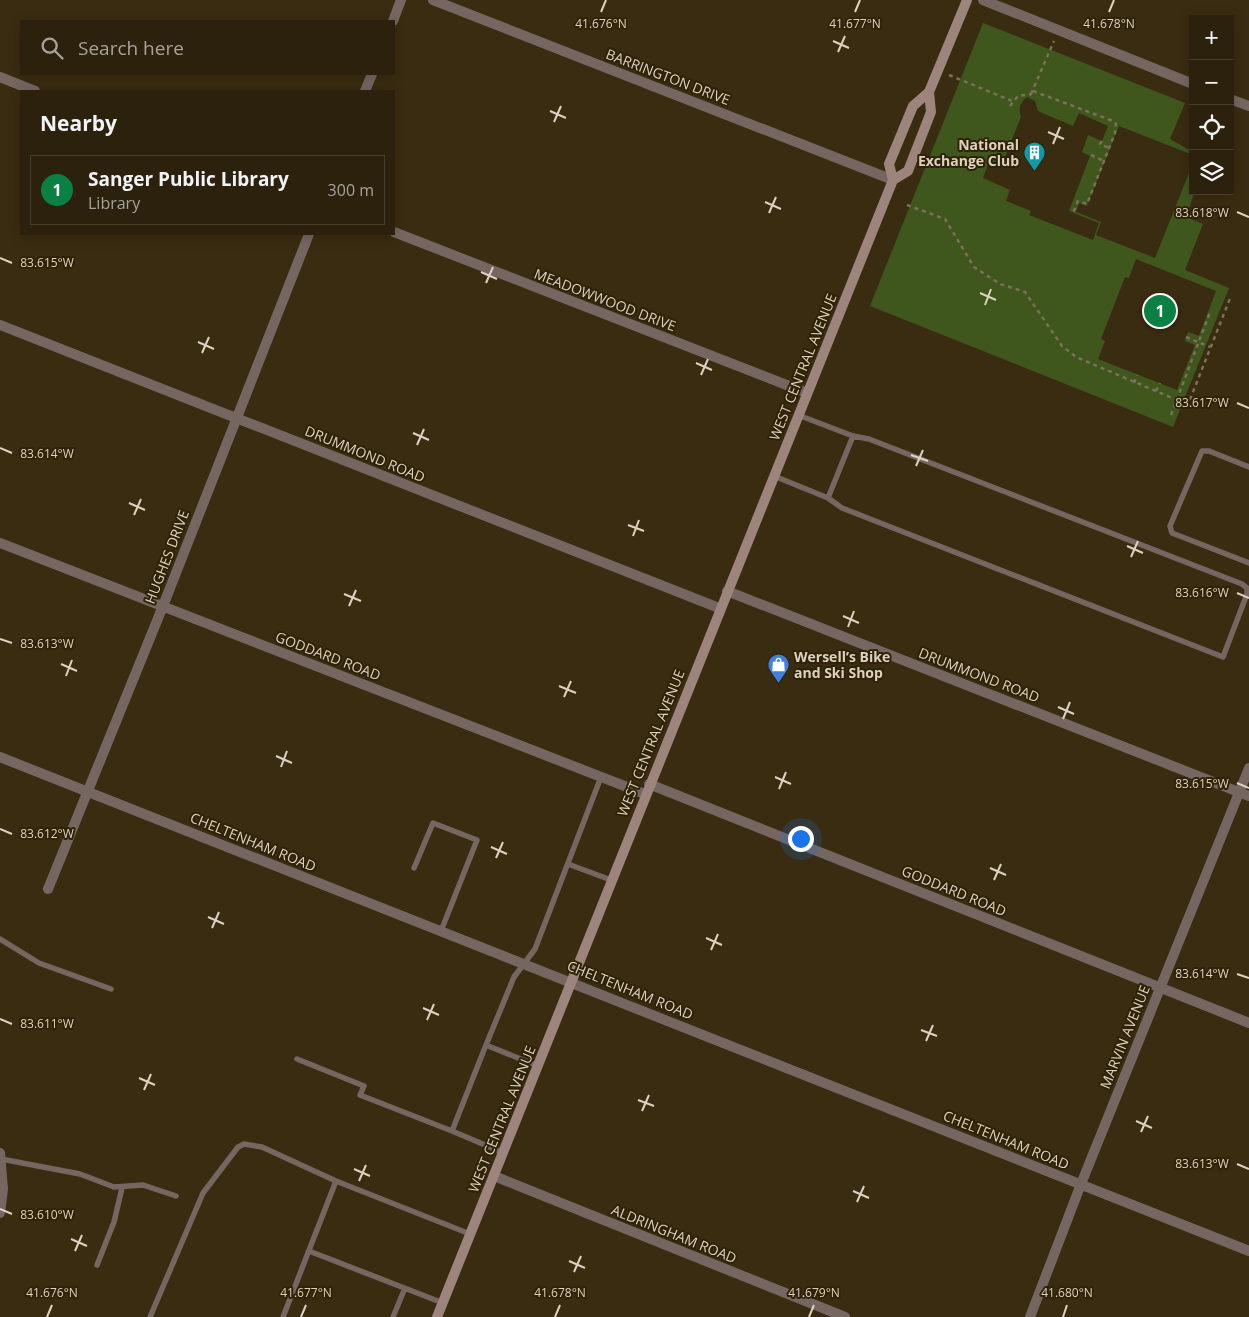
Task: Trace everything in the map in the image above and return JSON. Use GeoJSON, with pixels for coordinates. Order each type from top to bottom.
{"type":"FeatureCollection","features":[{"type":"Feature","properties":{"kind":"main road","name":"WEST CENTRAL AVENUE"},"geometry":{"type":"LineString","coordinates":[[437,1317],[504,1153],[570,981],[719,608],[893,180],[889,164],[913,106],[929,92],[967,0]]}},
{"type":"Feature","properties":{"kind":"main road","name":"WEST CENTRAL AVENUE"},"geometry":{"type":"LineString","coordinates":[[893,180],[908,171],[932,112],[929,92]]}},
{"type":"Feature","properties":{"kind":"street"},"geometry":{"type":"LineString","coordinates":[[393,20],[401,0]]}},
{"type":"Feature","properties":{"kind":"street","name":"BARRINGTON DRIVE"},"geometry":{"type":"LineString","coordinates":[[433,0],[893,180]]}},
{"type":"Feature","properties":{"kind":"street"},"geometry":{"type":"LineString","coordinates":[[983,0],[1189,82]]}},
{"type":"Feature","properties":{"kind":"street"},"geometry":{"type":"LineString","coordinates":[[365,90],[372,75]]}},
{"type":"Feature","properties":{"kind":"street"},"geometry":{"type":"LineString","coordinates":[[0,77],[32,90]]}},
{"type":"Feature","properties":{"kind":"street"},"geometry":{"type":"LineString","coordinates":[[1234,100],[1249,106]]}},
{"type":"Feature","properties":{"kind":"street","name":"MEADOWWOOD DRIVE"},"geometry":{"type":"LineString","coordinates":[[395,232],[807,393]]}},
{"type":"Feature","properties":{"kind":"street","name":"HUGHES DRIVE"},"geometry":{"type":"LineString","coordinates":[[48,889],[163,606],[309,235]]}},
{"type":"Feature","properties":{"kind":"street","name":"DRUMMOND ROAD"},"geometry":{"type":"LineString","coordinates":[[0,325],[719,608]]}},
{"type":"Feature","properties":{"kind":"street","name":"GODDARD ROAD"},"geometry":{"type":"LineString","coordinates":[[0,543],[601,776],[647,789],[1249,1023]]}},
{"type":"Feature","properties":{"kind":"street","name":"DRUMMOND ROAD"},"geometry":{"type":"LineString","coordinates":[[727,591],[1244,794]]}},
{"type":"Feature","properties":{"kind":"street","name":"CHELTENHAM ROAD"},"geometry":{"type":"LineString","coordinates":[[0,757],[1249,1251]]}},
{"type":"Feature","properties":{"kind":"street","name":"MARVIN AVENUE"},"geometry":{"type":"LineString","coordinates":[[1030,1317],[1160,987],[1244,794],[1249,768]]}},
{"type":"Feature","properties":{"kind":"street"},"geometry":{"type":"LineString","coordinates":[[0,1156],[3,1189],[0,1213]]}},
{"type":"Feature","properties":{"kind":"street","name":"ALDRINGHAM ROAD"},"geometry":{"type":"LineString","coordinates":[[494,1176],[845,1317]]}},
{"type":"Feature","properties":{"kind":"lane"},"geometry":{"type":"LineString","coordinates":[[774,476],[828,498],[842,508],[1223,657],[1244,604],[1247,588],[1242,584],[874,440],[853,436],[798,415]]}},
{"type":"Feature","properties":{"kind":"lane"},"geometry":{"type":"LineString","coordinates":[[828,498],[853,436]]}},
{"type":"Feature","properties":{"kind":"lane"},"geometry":{"type":"LineString","coordinates":[[1249,467],[1209,451],[1202,451],[1170,526],[1172,533],[1249,563]]}},
{"type":"Feature","properties":{"kind":"lane"},"geometry":{"type":"LineString","coordinates":[[452,1132],[514,977],[535,949],[601,776]]}},
{"type":"Feature","properties":{"kind":"lane"},"geometry":{"type":"LineString","coordinates":[[414,868],[433,823],[478,840],[442,931]]}},
{"type":"Feature","properties":{"kind":"lane"},"geometry":{"type":"LineString","coordinates":[[568,864],[611,880]]}},
{"type":"Feature","properties":{"kind":"lane"},"geometry":{"type":"LineString","coordinates":[[0,939],[39,962],[111,989]]}},
{"type":"Feature","properties":{"kind":"lane"},"geometry":{"type":"LineString","coordinates":[[486,1045],[538,1066]]}},
{"type":"Feature","properties":{"kind":"lane"},"geometry":{"type":"LineString","coordinates":[[297,1059],[364,1086],[360,1096],[504,1153]]}},
{"type":"Feature","properties":{"kind":"lane"},"geometry":{"type":"LineString","coordinates":[[150,1317],[203,1194],[238,1147],[244,1144],[262,1147],[336,1180],[470,1234]]}},
{"type":"Feature","properties":{"kind":"lane"},"geometry":{"type":"LineString","coordinates":[[0,1156],[80,1174],[114,1188],[142,1185],[176,1196]]}},
{"type":"Feature","properties":{"kind":"lane"},"geometry":{"type":"LineString","coordinates":[[283,1317],[336,1180]]}},
{"type":"Feature","properties":{"kind":"lane"},"geometry":{"type":"LineString","coordinates":[[96,1265],[114,1222],[122,1188]]}},
{"type":"Feature","properties":{"kind":"lane"},"geometry":{"type":"LineString","coordinates":[[309,1251],[443,1303]]}},
{"type":"Feature","properties":{"kind":"lane"},"geometry":{"type":"LineString","coordinates":[[393,1317],[405,1288]]}},
{"type":"Feature","properties":{"kind":"path"},"geometry":{"type":"LineString","coordinates":[[1027,97],[1031,94],[1058,31]]}},
{"type":"Feature","properties":{"kind":"path"},"geometry":{"type":"LineString","coordinates":[[938,70],[1012,101]]}},
{"type":"Feature","properties":{"kind":"path"},"geometry":{"type":"LineString","coordinates":[[1032,91],[1113,121],[1116,128],[1087,204],[1078,201],[1073,213]]}},
{"type":"Feature","properties":{"kind":"path"},"geometry":{"type":"LineString","coordinates":[[1010,106],[1012,101],[1022,95],[1031,94]]}},
{"type":"Feature","properties":{"kind":"path"},"geometry":{"type":"LineString","coordinates":[[1102,141],[1100,144],[1109,148]]}},
{"type":"Feature","properties":{"kind":"path"},"geometry":{"type":"LineString","coordinates":[[1090,156],[1104,161]]}},
{"type":"Feature","properties":{"kind":"path"},"geometry":{"type":"LineString","coordinates":[[906,205],[945,219],[974,267],[1000,284],[1025,292],[1062,346],[1076,357],[1177,400]]}},
{"type":"Feature","properties":{"kind":"path"},"geometry":{"type":"LineString","coordinates":[[1188,407],[1230,296]]}},
{"type":"Feature","properties":{"kind":"path"},"geometry":{"type":"LineString","coordinates":[[1171,416],[1210,312]]}},
{"type":"Feature","properties":{"kind":"path"},"geometry":{"type":"LineString","coordinates":[[1186,337],[1210,347]]}},
{"type":"Feature","properties":{"kind":"path"},"geometry":{"type":"LineString","coordinates":[[1134,382],[1137,375]]}},
{"type":"Feature","properties":{"kind":"path"},"geometry":{"type":"LineString","coordinates":[[1156,392],[1160,384]]}},
{"type":"Feature","properties":{"kind":"green space"},"geometry":{"type":"Polygon","coordinates":[[[983,23],[1185,103],[1170,139],[1189,150],[1189,153],[1119,126],[1087,206],[1079,203],[1076,212],[1101,222],[1096,235],[1155,258],[1189,173],[1189,195],[1194,195],[1186,217],[1203,224],[1185,270],[1229,288],[1173,427],[870,306],[983,23]],[[1027,97],[1023,101],[1020,106],[1021,117],[1001,167],[989,162],[983,178],[1010,190],[1006,201],[1031,211],[1029,215],[1093,240],[1099,223],[1069,211],[1090,156],[1082,152],[1088,135],[1102,141],[1108,126],[1079,113],[1073,126],[1038,111],[1035,101],[1027,97]],[[1136,259],[1129,278],[1125,277],[1101,339],[1105,341],[1098,359],[1177,390],[1195,345],[1185,341],[1188,332],[1199,336],[1216,291],[1136,259]]]}},
{"type":"Feature","properties":{"kind":"place","name":"National Exchange Club"},"geometry":{"type":"Point","coordinates":[1035,172]}},
{"type":"Feature","properties":{"kind":"place","name":"Sanger Public Library"},"geometry":{"type":"Point","coordinates":[1160,311]}},
{"type":"Feature","properties":{"kind":"place","name":"Wersell’s Bike and Ski Shop"},"geometry":{"type":"Point","coordinates":[778,684]}}]}
